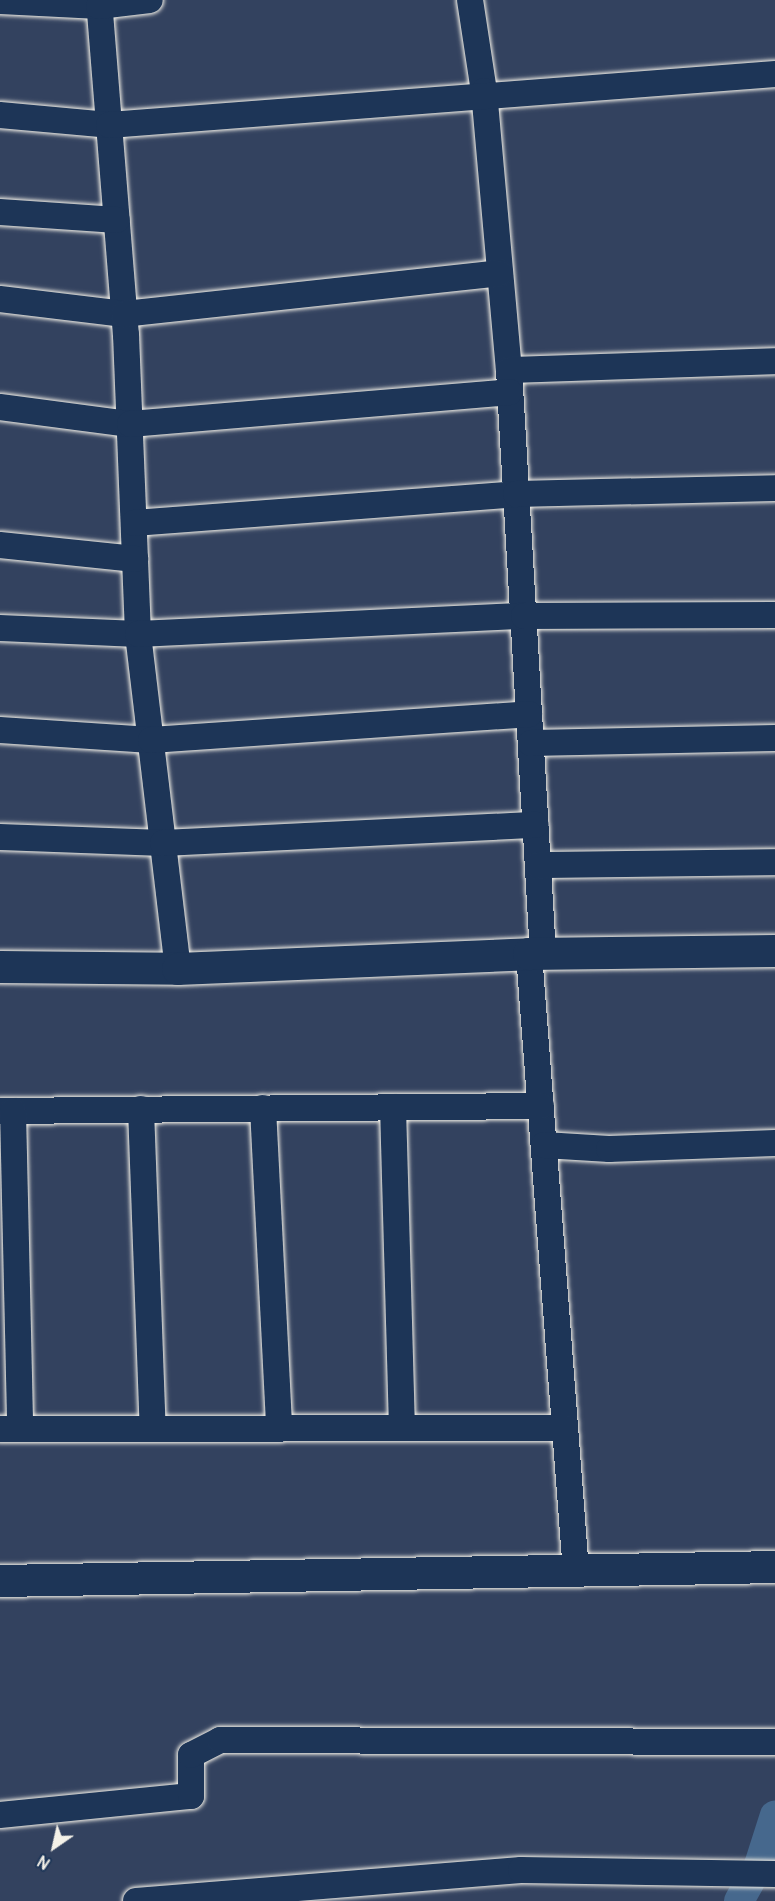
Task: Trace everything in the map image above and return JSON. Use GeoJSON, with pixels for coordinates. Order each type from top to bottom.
{"type":"FeatureCollection","features":[{"type":"Feature","properties":{"kind":"street"},"geometry":{"type":"LineString","coordinates":[[0,1],[99,3],[150,0]]}},
{"type":"Feature","properties":{"kind":"street"},"geometry":{"type":"LineString","coordinates":[[470,0],[484,96],[510,381],[538,865],[536,954],[541,1106],[576,1572]]}},
{"type":"Feature","properties":{"kind":"street"},"geometry":{"type":"LineString","coordinates":[[99,3],[124,314],[138,634],[178,969]]}},
{"type":"Feature","properties":{"kind":"street"},"geometry":{"type":"LineString","coordinates":[[0,115],[109,125],[775,74]]}},
{"type":"Feature","properties":{"kind":"street"},"geometry":{"type":"LineString","coordinates":[[0,212],[117,220]]}},
{"type":"Feature","properties":{"kind":"street"},"geometry":{"type":"LineString","coordinates":[[0,298],[124,314],[500,273]]}},
{"type":"Feature","properties":{"kind":"street"},"geometry":{"type":"LineString","coordinates":[[0,406],[130,424],[510,381],[775,361]]}},
{"type":"Feature","properties":{"kind":"street"},"geometry":{"type":"LineString","coordinates":[[134,523],[516,494],[775,488]]}},
{"type":"Feature","properties":{"kind":"street"},"geometry":{"type":"LineString","coordinates":[[0,545],[135,558]]}},
{"type":"Feature","properties":{"kind":"street"},"geometry":{"type":"LineString","coordinates":[[0,628],[138,634],[524,616],[775,615]]}},
{"type":"Feature","properties":{"kind":"street"},"geometry":{"type":"LineString","coordinates":[[0,730],[151,740],[529,714]]}},
{"type":"Feature","properties":{"kind":"street"},"geometry":{"type":"LineString","coordinates":[[531,743],[775,738]]}},
{"type":"Feature","properties":{"kind":"street"},"geometry":{"type":"LineString","coordinates":[[0,837],[163,843],[536,825]]}},
{"type":"Feature","properties":{"kind":"street"},"geometry":{"type":"LineString","coordinates":[[538,865],[775,862]]}},
{"type":"Feature","properties":{"kind":"street"},"geometry":{"type":"LineString","coordinates":[[0,967],[178,969],[536,954],[775,951]]}},
{"type":"Feature","properties":{"kind":"street"},"geometry":{"type":"LineString","coordinates":[[541,1106],[7,1111],[10,1429],[565,1428]]}},
{"type":"Feature","properties":{"kind":"street"},"geometry":{"type":"LineString","coordinates":[[393,1107],[402,1428]]}},
{"type":"Feature","properties":{"kind":"street"},"geometry":{"type":"LineString","coordinates":[[263,1108],[279,1429]]}},
{"type":"Feature","properties":{"kind":"street"},"geometry":{"type":"LineString","coordinates":[[141,1109],[153,1429]]}},
{"type":"Feature","properties":{"kind":"street"},"geometry":{"type":"LineString","coordinates":[[544,1145],[609,1149],[775,1143]]}},
{"type":"Feature","properties":{"kind":"street"},"geometry":{"type":"LineString","coordinates":[[0,1581],[775,1567]]}},
{"type":"Feature","properties":{"kind":"street"},"geometry":{"type":"LineString","coordinates":[[0,1815],[191,1796],[191,1755],[220,1740],[773,1742]]}},
{"type":"Feature","properties":{"kind":"street"},"geometry":{"type":"LineString","coordinates":[[136,1901],[521,1870],[775,1874]]}},
{"type":"Feature","properties":{"kind":"waterway"},"geometry":{"type":"LineString","coordinates":[[739,1901],[759,1865],[775,1815]]}}]}
